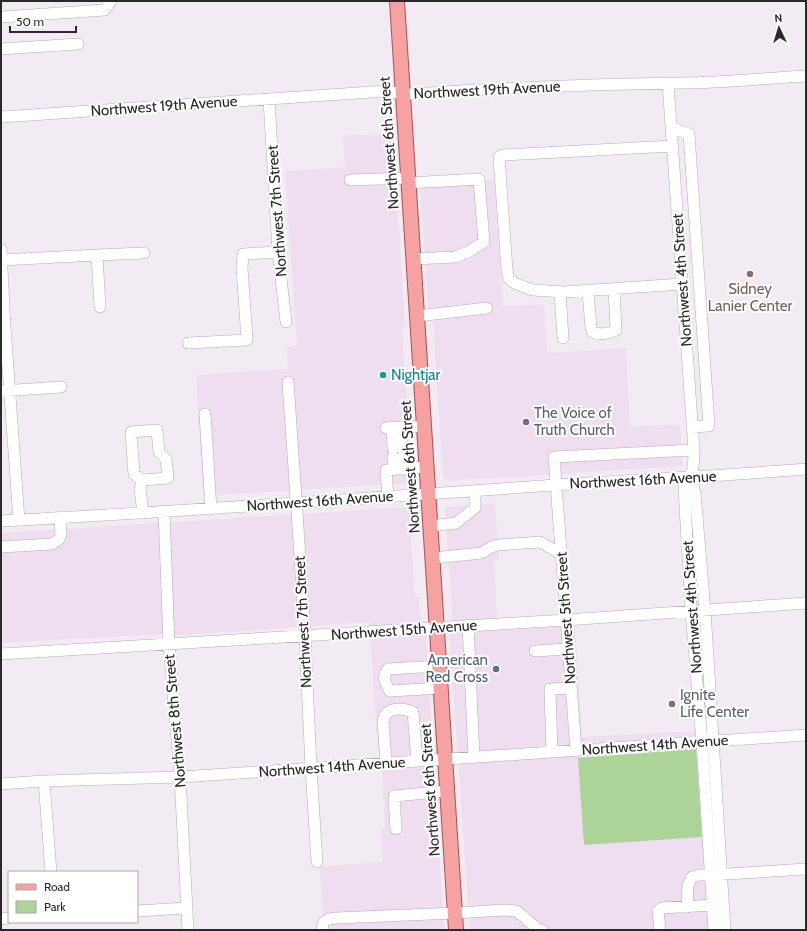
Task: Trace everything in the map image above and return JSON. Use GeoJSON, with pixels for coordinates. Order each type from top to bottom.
{"type":"FeatureCollection","features":[{"type":"Feature","properties":{"kind":"main road","name":"Northwest 6th Street"},"geometry":{"type":"LineString","coordinates":[[396,1],[456,930]]}},
{"type":"Feature","properties":{"kind":"street"},"geometry":{"type":"LineString","coordinates":[[1,17],[104,10],[111,1]]}},
{"type":"Feature","properties":{"kind":"street"},"geometry":{"type":"LineString","coordinates":[[1,49],[78,44]]}},
{"type":"Feature","properties":{"kind":"street","name":"Northwest 19th Avenue"},"geometry":{"type":"LineString","coordinates":[[1,117],[387,91],[402,94],[494,88],[714,82],[806,76]]}},
{"type":"Feature","properties":{"kind":"street","name":"Northwest 4th Street"},"geometry":{"type":"LineString","coordinates":[[668,83],[694,450],[694,462],[691,477],[684,488],[691,611],[707,741]]}},
{"type":"Feature","properties":{"kind":"street","name":"Northwest 7th Street"},"geometry":{"type":"LineString","coordinates":[[269,98],[278,252],[286,322]]}},
{"type":"Feature","properties":{"kind":"street"},"geometry":{"type":"LineString","coordinates":[[671,127],[689,134],[709,426],[692,427]]}},
{"type":"Feature","properties":{"kind":"street"},"geometry":{"type":"LineString","coordinates":[[672,146],[502,155],[499,157],[507,270],[509,279],[516,284],[533,290],[560,292],[682,284]]}},
{"type":"Feature","properties":{"kind":"street"},"geometry":{"type":"LineString","coordinates":[[350,180],[408,181],[479,179],[484,242],[468,252],[455,257],[413,259]]}},
{"type":"Feature","properties":{"kind":"street"},"geometry":{"type":"LineString","coordinates":[[188,343],[246,340],[242,268],[243,254],[278,252]]}},
{"type":"Feature","properties":{"kind":"street"},"geometry":{"type":"LineString","coordinates":[[19,520],[5,390],[5,327],[1,256],[144,253]]}},
{"type":"Feature","properties":{"kind":"street"},"geometry":{"type":"LineString","coordinates":[[97,255],[100,307]]}},
{"type":"Feature","properties":{"kind":"street"},"geometry":{"type":"LineString","coordinates":[[588,290],[591,328],[592,332],[596,334],[613,332],[616,330],[614,289]]}},
{"type":"Feature","properties":{"kind":"street"},"geometry":{"type":"LineString","coordinates":[[560,292],[563,338]]}},
{"type":"Feature","properties":{"kind":"street"},"geometry":{"type":"LineString","coordinates":[[417,316],[487,308]]}},
{"type":"Feature","properties":{"kind":"street","name":"Northwest 7th Street"},"geometry":{"type":"LineString","coordinates":[[288,382],[297,502],[317,862]]}},
{"type":"Feature","properties":{"kind":"street"},"geometry":{"type":"LineString","coordinates":[[5,390],[61,387]]}},
{"type":"Feature","properties":{"kind":"street"},"geometry":{"type":"LineString","coordinates":[[204,414],[211,509]]}},
{"type":"Feature","properties":{"kind":"street"},"geometry":{"type":"LineString","coordinates":[[399,469],[398,453],[393,427],[424,426]]}},
{"type":"Feature","properties":{"kind":"street"},"geometry":{"type":"LineString","coordinates":[[157,430],[159,452],[166,459],[168,478],[142,480],[134,474],[131,432],[157,430]]}},
{"type":"Feature","properties":{"kind":"street","name":"Northwest 5th Street"},"geometry":{"type":"LineString","coordinates":[[576,751],[554,457],[694,450]]}},
{"type":"Feature","properties":{"kind":"street"},"geometry":{"type":"LineString","coordinates":[[388,497],[386,470],[427,467]]}},
{"type":"Feature","properties":{"kind":"street","name":"Northwest 16th Avenue"},"geometry":{"type":"LineString","coordinates":[[1,522],[806,469]]}},
{"type":"Feature","properties":{"kind":"street","name":"Northwest 4th Street"},"geometry":{"type":"LineString","coordinates":[[691,477],[695,493],[705,610],[707,741],[716,875],[726,930]]}},
{"type":"Feature","properties":{"kind":"street"},"geometry":{"type":"LineString","coordinates":[[142,480],[140,489],[143,513]]}},
{"type":"Feature","properties":{"kind":"street"},"geometry":{"type":"LineString","coordinates":[[430,526],[456,523],[475,508],[475,491]]}},
{"type":"Feature","properties":{"kind":"street","name":"Northwest 8th Street"},"geometry":{"type":"LineString","coordinates":[[164,512],[169,643],[180,777],[188,930]]}},
{"type":"Feature","properties":{"kind":"street"},"geometry":{"type":"LineString","coordinates":[[1,547],[52,544],[59,539],[61,535],[60,518]]}},
{"type":"Feature","properties":{"kind":"street"},"geometry":{"type":"LineString","coordinates":[[432,558],[482,553],[491,547],[498,545],[540,542],[562,554]]}},
{"type":"Feature","properties":{"kind":"street","name":"Northwest 15th Avenue"},"geometry":{"type":"LineString","coordinates":[[1,654],[566,620],[806,603]]}},
{"type":"Feature","properties":{"kind":"street"},"geometry":{"type":"LineString","coordinates":[[468,625],[474,757]]}},
{"type":"Feature","properties":{"kind":"street"},"geometry":{"type":"LineString","coordinates":[[535,651],[568,649]]}},
{"type":"Feature","properties":{"kind":"street"},"geometry":{"type":"LineString","coordinates":[[439,666],[388,669],[384,679],[390,691],[441,688]]}},
{"type":"Feature","properties":{"kind":"street"},"geometry":{"type":"LineString","coordinates":[[552,752],[550,689],[571,688]]}},
{"type":"Feature","properties":{"kind":"street"},"geometry":{"type":"LineString","coordinates":[[386,763],[383,721],[384,716],[387,712],[392,710],[405,709],[413,712],[416,761]]}},
{"type":"Feature","properties":{"kind":"street","name":"Northwest 14th Avenue"},"geometry":{"type":"LineString","coordinates":[[1,784],[44,781],[180,777],[806,735]]}},
{"type":"Feature","properties":{"kind":"street"},"geometry":{"type":"LineString","coordinates":[[44,781],[51,871]]}},
{"type":"Feature","properties":{"kind":"street"},"geometry":{"type":"LineString","coordinates":[[396,829],[394,796],[447,791]]}},
{"type":"Feature","properties":{"kind":"street"},"geometry":{"type":"LineString","coordinates":[[687,907],[688,885],[692,877],[700,875],[806,869]]}},
{"type":"Feature","properties":{"kind":"street","name":"Northwest 4th Street"},"geometry":{"type":"LineString","coordinates":[[714,930],[713,905],[716,875]]}},
{"type":"Feature","properties":{"kind":"street"},"geometry":{"type":"LineString","coordinates":[[660,930],[658,911],[662,908],[713,905]]}},
{"type":"Feature","properties":{"kind":"street"},"geometry":{"type":"LineString","coordinates":[[138,911],[186,908]]}},
{"type":"Feature","properties":{"kind":"street"},"geometry":{"type":"LineString","coordinates":[[323,926],[329,919],[337,918],[455,914],[505,910],[516,911],[537,928],[542,930]]}},
{"type":"Feature","properties":{"kind":"shaded area"},"geometry":{"type":"Polygon","coordinates":[[[393,133],[405,326],[402,327],[412,478],[408,483],[203,496],[196,375],[288,369],[287,347],[297,345],[285,171],[345,167],[343,136],[393,133]]]}},
{"type":"Feature","properties":{"kind":"shaded area"},"geometry":{"type":"Polygon","coordinates":[[[494,179],[503,306],[544,304],[547,353],[626,348],[630,427],[680,424],[683,466],[448,481],[443,476],[432,307],[428,306],[420,185],[494,179]]]}},
{"type":"Feature","properties":{"kind":"shaded area"},"geometry":{"type":"Polygon","coordinates":[[[495,503],[499,560],[494,561],[498,630],[575,626],[582,737],[695,731],[709,930],[470,930],[449,633],[452,613],[445,507],[495,503]]]}},
{"type":"Feature","properties":{"kind":"shaded area"},"geometry":{"type":"Polygon","coordinates":[[[409,507],[415,597],[419,597],[420,614],[426,635],[444,930],[331,930],[330,915],[323,915],[320,867],[383,862],[381,829],[385,828],[381,751],[378,751],[369,622],[184,635],[159,634],[1,643],[1,533],[409,507]]]}},
{"type":"Feature","properties":{"kind":"green space"},"geometry":{"type":"Polygon","coordinates":[[[696,749],[702,837],[584,845],[578,758],[696,749]]]}},
{"type":"Feature","properties":{"kind":"place","name":"Sidney Lanier Center"},"geometry":{"type":"Point","coordinates":[750,274]}},
{"type":"Feature","properties":{"kind":"place","name":"Nightjar"},"geometry":{"type":"Point","coordinates":[383,375]}},
{"type":"Feature","properties":{"kind":"place","name":"The Voice of Truth Church"},"geometry":{"type":"Point","coordinates":[526,422]}},
{"type":"Feature","properties":{"kind":"place","name":"American Red Cross"},"geometry":{"type":"Point","coordinates":[496,669]}},
{"type":"Feature","properties":{"kind":"place","name":"Ignite Life Center"},"geometry":{"type":"Point","coordinates":[672,704]}}]}
